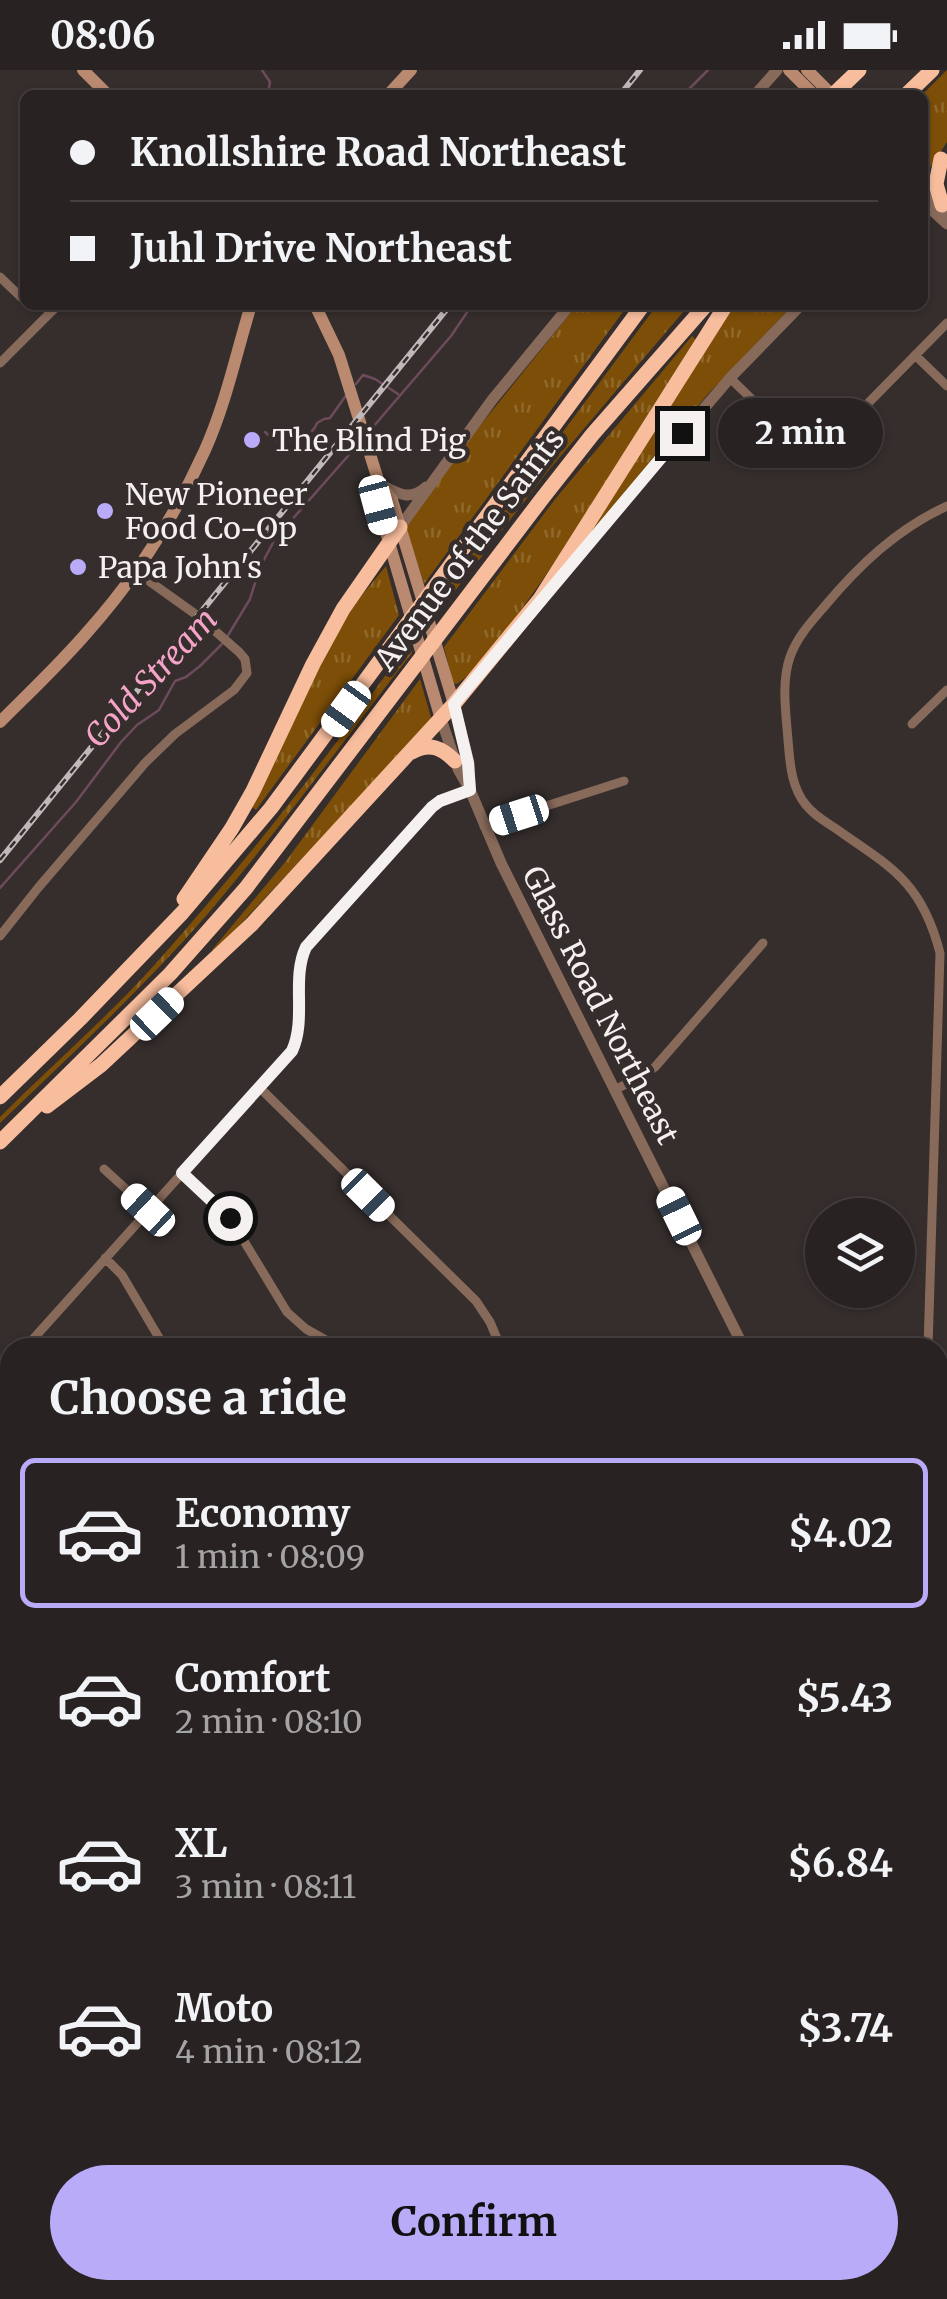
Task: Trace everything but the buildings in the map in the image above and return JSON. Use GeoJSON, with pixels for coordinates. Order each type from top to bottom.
{"type":"FeatureCollection","features":[{"type":"Feature","properties":{"kind":"highway"},"geometry":{"type":"LineString","coordinates":[[911,90],[932,70]]}},
{"type":"Feature","properties":{"kind":"highway"},"geometry":{"type":"LineString","coordinates":[[837,90],[856,72]]}},
{"type":"Feature","properties":{"kind":"highway"},"geometry":{"type":"LineString","coordinates":[[928,175],[944,154]]}},
{"type":"Feature","properties":{"kind":"highway"},"geometry":{"type":"LineString","coordinates":[[944,154],[936,184],[944,208]]}},
{"type":"Feature","properties":{"kind":"highway","name":"Avenue of the Saints"},"geometry":{"type":"LineString","coordinates":[[0,1097],[208,885],[272,808],[639,310]]}},
{"type":"Feature","properties":{"kind":"highway","name":"Avenue of the Saints"},"geometry":{"type":"LineString","coordinates":[[0,1142],[170,974],[246,888],[592,435],[702,310]]}},
{"type":"Feature","properties":{"kind":"highway"},"geometry":{"type":"LineString","coordinates":[[14,1128],[52,1104],[101,1064],[211,964],[409,754],[445,704],[540,599],[723,310]]}},
{"type":"Feature","properties":{"kind":"highway"},"geometry":{"type":"LineString","coordinates":[[143,954],[232,828],[327,637],[400,527]]}},
{"type":"Feature","properties":{"kind":"highway"},"geometry":{"type":"LineString","coordinates":[[409,754],[432,746],[455,761]]}},
{"type":"Feature","properties":{"kind":"main road"},"geometry":{"type":"LineString","coordinates":[[83,70],[103,90]]}},
{"type":"Feature","properties":{"kind":"main road"},"geometry":{"type":"LineString","coordinates":[[393,90],[411,70]]}},
{"type":"Feature","properties":{"kind":"main road"},"geometry":{"type":"LineString","coordinates":[[789,70],[809,90]]}},
{"type":"Feature","properties":{"kind":"main road"},"geometry":{"type":"LineString","coordinates":[[806,70],[827,90]]}},
{"type":"Feature","properties":{"kind":"main road"},"geometry":{"type":"LineString","coordinates":[[0,722],[92,628],[167,521],[202,456],[228,390],[251,310]]}},
{"type":"Feature","properties":{"kind":"main road"},"geometry":{"type":"LineString","coordinates":[[317,310],[346,374],[380,483],[389,494],[407,548],[445,704]]}},
{"type":"Feature","properties":{"kind":"main road"},"geometry":{"type":"LineString","coordinates":[[380,483],[376,496],[388,543],[445,704]]}},
{"type":"Feature","properties":{"kind":"street"},"geometry":{"type":"LineString","coordinates":[[760,90],[778,70]]}},
{"type":"Feature","properties":{"kind":"street"},"geometry":{"type":"LineString","coordinates":[[928,207],[947,224]]}},
{"type":"Feature","properties":{"kind":"street"},"geometry":{"type":"LineString","coordinates":[[0,276],[20,296]]}},
{"type":"Feature","properties":{"kind":"street"},"geometry":{"type":"LineString","coordinates":[[34,310],[43,320]]}},
{"type":"Feature","properties":{"kind":"street"},"geometry":{"type":"LineString","coordinates":[[0,363],[53,310]]}},
{"type":"Feature","properties":{"kind":"street"},"geometry":{"type":"LineString","coordinates":[[400,527],[492,400],[566,310]]}},
{"type":"Feature","properties":{"kind":"street"},"geometry":{"type":"LineString","coordinates":[[540,599],[730,378],[795,310]]}},
{"type":"Feature","properties":{"kind":"street"},"geometry":{"type":"LineString","coordinates":[[730,378],[800,446],[809,450],[824,448],[947,323]]}},
{"type":"Feature","properties":{"kind":"street"},"geometry":{"type":"LineString","coordinates":[[915,355],[947,386]]}},
{"type":"Feature","properties":{"kind":"street"},"geometry":{"type":"LineString","coordinates":[[380,483],[410,496],[432,480]]}},
{"type":"Feature","properties":{"kind":"street"},"geometry":{"type":"LineString","coordinates":[[928,1338],[940,952],[936,934],[910,885],[898,872],[814,813],[798,793],[790,767],[785,690],[797,640],[856,570],[894,538],[947,506]]}},
{"type":"Feature","properties":{"kind":"street"},"geometry":{"type":"LineString","coordinates":[[0,936],[145,762],[246,677],[245,659],[238,652],[135,571]]}},
{"type":"Feature","properties":{"kind":"street"},"geometry":{"type":"LineString","coordinates":[[912,724],[947,690]]}},
{"type":"Feature","properties":{"kind":"street"},"geometry":{"type":"LineString","coordinates":[[445,704],[455,761],[470,790]]}},
{"type":"Feature","properties":{"kind":"street"},"geometry":{"type":"LineString","coordinates":[[445,704],[468,763],[470,790]]}},
{"type":"Feature","properties":{"kind":"street"},"geometry":{"type":"LineString","coordinates":[[484,826],[624,782]]}},
{"type":"Feature","properties":{"kind":"street"},"geometry":{"type":"LineString","coordinates":[[34,1338],[283,1062],[298,1038],[300,970],[306,947],[432,807],[470,790]]}},
{"type":"Feature","properties":{"kind":"street","name":"Glass Road Northeast"},"geometry":{"type":"LineString","coordinates":[[470,790],[484,826],[739,1338]]}},
{"type":"Feature","properties":{"kind":"street"},"geometry":{"type":"LineString","coordinates":[[616,1089],[655,1067],[764,943]]}},
{"type":"Feature","properties":{"kind":"street"},"geometry":{"type":"LineString","coordinates":[[260,1088],[476,1302],[497,1338]]}},
{"type":"Feature","properties":{"kind":"street"},"geometry":{"type":"LineString","coordinates":[[104,1169],[148,1210]]}},
{"type":"Feature","properties":{"kind":"street"},"geometry":{"type":"LineString","coordinates":[[182,1173],[230,1218],[287,1312],[323,1338]]}},
{"type":"Feature","properties":{"kind":"street"},"geometry":{"type":"LineString","coordinates":[[105,1258],[122,1275],[159,1338]]}},
{"type":"Feature","properties":{"kind":"green space"},"geometry":{"type":"Polygon","coordinates":[[[947,70],[947,142],[928,169],[928,90],[947,70]]]}},
{"type":"Feature","properties":{"kind":"green space"},"geometry":{"type":"Polygon","coordinates":[[[573,310],[624,310],[424,584],[405,524],[573,310]]]}},
{"type":"Feature","properties":{"kind":"green space"},"geometry":{"type":"Polygon","coordinates":[[[653,310],[685,310],[548,471],[434,618],[431,610],[653,310]]]}},
{"type":"Feature","properties":{"kind":"green space"},"geometry":{"type":"Polygon","coordinates":[[[731,310],[788,310],[708,394],[582,541],[731,310]]]}},
{"type":"Feature","properties":{"kind":"green space"},"geometry":{"type":"Polygon","coordinates":[[[692,336],[696,340],[549,571],[485,657],[467,676],[453,683],[444,647],[556,498],[692,336]]]}},
{"type":"Feature","properties":{"kind":"green space"},"geometry":{"type":"Polygon","coordinates":[[[386,566],[399,615],[256,810],[252,807],[328,644],[346,614],[386,566]]]}},
{"type":"Feature","properties":{"kind":"green space"},"geometry":{"type":"Polygon","coordinates":[[[409,642],[412,653],[205,917],[130,997],[0,1123],[0,1117],[120,1001],[191,923],[319,766],[409,642]]]}},
{"type":"Feature","properties":{"kind":"green space"},"geometry":{"type":"Polygon","coordinates":[[[420,679],[432,721],[214,952],[212,950],[286,861],[420,679]]]}},
{"type":"Feature","properties":{"kind":"waterway"},"geometry":{"type":"LineString","coordinates":[[262,70],[270,82],[269,90]]}},
{"type":"Feature","properties":{"kind":"waterway","name":"Cold Stream"},"geometry":{"type":"LineString","coordinates":[[688,90],[708,70]]}},
{"type":"Feature","properties":{"kind":"waterway","name":"Cold Stream"},"geometry":{"type":"LineString","coordinates":[[367,434],[469,310]]}},
{"type":"Feature","properties":{"kind":"waterway"},"geometry":{"type":"LineString","coordinates":[[356,384],[363,375],[398,394]]}},
{"type":"Feature","properties":{"kind":"waterway"},"geometry":{"type":"LineString","coordinates":[[265,432],[283,443],[307,434],[317,423],[330,418],[347,394]]}},
{"type":"Feature","properties":{"kind":"waterway","name":"Cold Stream"},"geometry":{"type":"LineString","coordinates":[[227,637],[250,599],[260,567],[275,539],[362,440]]}},
{"type":"Feature","properties":{"kind":"waterway","name":"Cold Stream"},"geometry":{"type":"LineString","coordinates":[[0,888],[76,802],[121,742],[159,710],[175,681],[200,666],[222,644]]}},
{"type":"Feature","properties":{"kind":"railway"},"geometry":{"type":"LineString","coordinates":[[624,90],[640,70]]}},
{"type":"Feature","properties":{"kind":"railway"},"geometry":{"type":"LineString","coordinates":[[0,860],[446,310]]}},
{"type":"Feature","properties":{"kind":"place","name":"The Blind Pig"},"geometry":{"type":"Point","coordinates":[252,440]}},
{"type":"Feature","properties":{"kind":"place","name":"New Pioneer Food Co-Op"},"geometry":{"type":"Point","coordinates":[105,511]}},
{"type":"Feature","properties":{"kind":"place","name":"Papa John's"},"geometry":{"type":"Point","coordinates":[78,567]}},
{"type":"Feature","properties":{"kind":"route"},"geometry":{"type":"LineString","coordinates":[[230,1218],[182,1173],[292,1051],[300,1024],[300,970],[306,947],[432,807],[470,790],[454,704],[682,433]]}}]}
